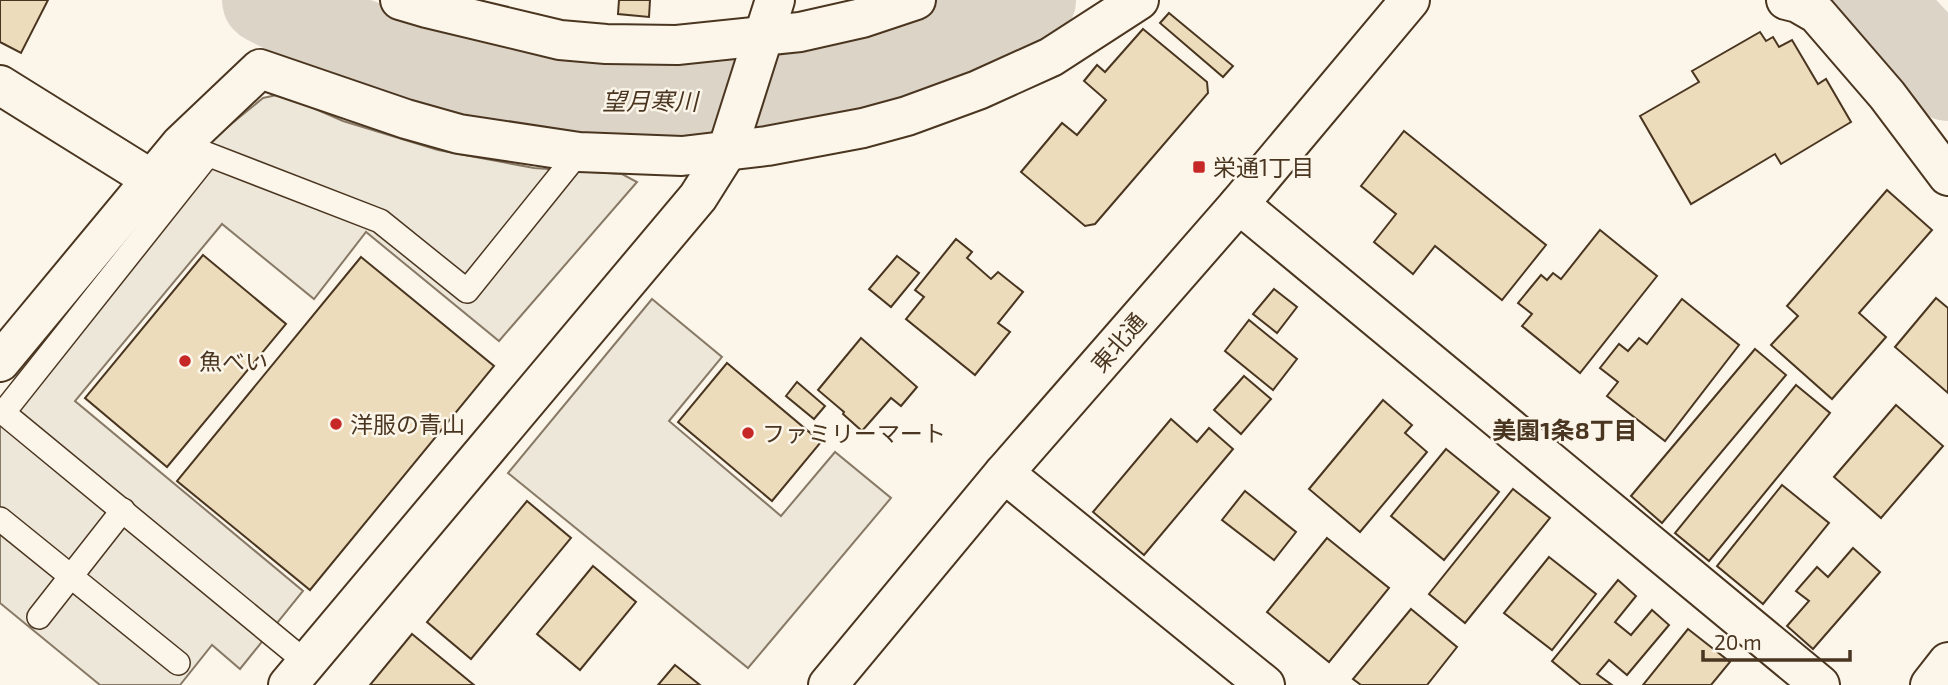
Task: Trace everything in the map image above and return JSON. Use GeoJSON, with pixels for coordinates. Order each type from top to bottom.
{"type":"FeatureCollection","features":[{"type":"Feature","properties":{"kind":"street"},"geometry":{"type":"LineString","coordinates":[[400,0],[427,9],[560,40],[758,51],[800,32],[862,18],[916,0]]}},
{"type":"Feature","properties":{"kind":"street"},"geometry":{"type":"LineString","coordinates":[[297,674],[698,197],[732,136],[775,0]]}},
{"type":"Feature","properties":{"kind":"street"},"geometry":{"type":"LineString","coordinates":[[0,362],[151,179],[194,150],[260,69],[406,119],[459,134],[579,152],[682,156],[732,136],[863,128],[907,116],[1051,57],[1139,0]]}},
{"type":"Feature","properties":{"kind":"street","name":"東北通"},"geometry":{"type":"LineString","coordinates":[[828,685],[1004,473],[1239,204],[1410,0]]}},
{"type":"Feature","properties":{"kind":"street"},"geometry":{"type":"LineString","coordinates":[[1786,0],[1798,3],[1817,14],[1887,95],[1948,176]]}},
{"type":"Feature","properties":{"kind":"street"},"geometry":{"type":"LineString","coordinates":[[0,85],[151,179]]}},
{"type":"Feature","properties":{"kind":"street"},"geometry":{"type":"LineString","coordinates":[[1239,204],[1820,685]]}},
{"type":"Feature","properties":{"kind":"street"},"geometry":{"type":"LineString","coordinates":[[1004,473],[1265,685]]}},
{"type":"Feature","properties":{"kind":"street"},"geometry":{"type":"LineString","coordinates":[[1930,685],[1948,662]]}},
{"type":"Feature","properties":{"kind":"lane"},"geometry":{"type":"LineString","coordinates":[[297,674],[123,510],[2,411],[194,150],[380,221],[467,291],[579,152]]}},
{"type":"Feature","properties":{"kind":"lane"},"geometry":{"type":"LineString","coordinates":[[39,617],[123,510]]}},
{"type":"Feature","properties":{"kind":"lane"},"geometry":{"type":"LineString","coordinates":[[0,520],[178,663]]}},
{"type":"Feature","properties":{"kind":"shaded area"},"geometry":{"type":"Polygon","coordinates":[[[281,94],[343,121],[438,150],[534,168],[622,174],[637,182],[499,341],[366,232],[314,299],[222,224],[75,401],[303,591],[240,669],[212,645],[180,685],[100,685],[0,603],[0,399],[192,156],[263,98],[281,94]]]}},
{"type":"Feature","properties":{"kind":"shaded area"},"geometry":{"type":"Polygon","coordinates":[[[652,299],[722,357],[669,421],[781,516],[835,452],[891,498],[748,668],[508,473],[652,299]]]}},
{"type":"Feature","properties":{"kind":"building"},"geometry":{"type":"Polygon","coordinates":[[[0,0],[48,0],[21,53],[0,42],[0,0]]]}},
{"type":"Feature","properties":{"kind":"building"},"geometry":{"type":"Polygon","coordinates":[[[619,0],[650,0],[649,17],[618,14],[619,0]]]}},
{"type":"Feature","properties":{"kind":"building"},"geometry":{"type":"Polygon","coordinates":[[[1169,13],[1233,66],[1223,77],[1160,23],[1169,13]]]}},
{"type":"Feature","properties":{"kind":"building"},"geometry":{"type":"Polygon","coordinates":[[[1143,29],[1207,82],[1208,93],[1095,224],[1085,226],[1021,172],[1062,123],[1077,135],[1106,100],[1084,81],[1097,65],[1105,72],[1143,29]]]}},
{"type":"Feature","properties":{"kind":"building"},"geometry":{"type":"Polygon","coordinates":[[[1760,32],[1766,41],[1773,37],[1779,47],[1792,40],[1818,84],[1826,79],[1851,122],[1781,164],[1775,154],[1691,204],[1640,116],[1699,82],[1692,71],[1760,32]]]}},
{"type":"Feature","properties":{"kind":"building"},"geometry":{"type":"Polygon","coordinates":[[[1404,131],[1546,245],[1502,300],[1435,246],[1413,274],[1374,242],[1396,214],[1361,186],[1404,131]]]}},
{"type":"Feature","properties":{"kind":"building"},"geometry":{"type":"Polygon","coordinates":[[[1887,190],[1932,230],[1859,313],[1886,337],[1832,399],[1771,345],[1798,316],[1787,306],[1887,190]]]}},
{"type":"Feature","properties":{"kind":"building"},"geometry":{"type":"Polygon","coordinates":[[[1600,230],[1657,276],[1580,373],[1522,326],[1532,314],[1518,303],[1541,275],[1547,280],[1553,273],[1561,279],[1600,230]]]}},
{"type":"Feature","properties":{"kind":"building"},"geometry":{"type":"Polygon","coordinates":[[[956,239],[972,252],[967,258],[991,279],[998,272],[1023,292],[998,323],[1010,332],[975,375],[906,319],[924,297],[915,290],[956,239]]]}},
{"type":"Feature","properties":{"kind":"building","name":"魚べい"},"geometry":{"type":"Polygon","coordinates":[[[203,255],[286,324],[167,467],[85,398],[203,255]]]}},
{"type":"Feature","properties":{"kind":"building"},"geometry":{"type":"Polygon","coordinates":[[[897,256],[919,273],[891,307],[869,289],[897,256]]]}},
{"type":"Feature","properties":{"kind":"building","name":"洋服の青山"},"geometry":{"type":"Polygon","coordinates":[[[361,257],[494,366],[310,590],[177,481],[361,257]]]}},
{"type":"Feature","properties":{"kind":"building"},"geometry":{"type":"Polygon","coordinates":[[[1274,289],[1297,307],[1277,333],[1253,314],[1274,289]]]}},
{"type":"Feature","properties":{"kind":"building"},"geometry":{"type":"Polygon","coordinates":[[[1936,298],[1948,308],[1948,393],[1895,347],[1936,298]]]}},
{"type":"Feature","properties":{"kind":"building"},"geometry":{"type":"Polygon","coordinates":[[[1682,299],[1739,345],[1665,441],[1607,396],[1618,382],[1600,368],[1619,344],[1628,351],[1639,338],[1647,344],[1682,299]]]}},
{"type":"Feature","properties":{"kind":"building"},"geometry":{"type":"Polygon","coordinates":[[[1249,320],[1297,359],[1273,390],[1225,351],[1249,320]]]}},
{"type":"Feature","properties":{"kind":"building"},"geometry":{"type":"Polygon","coordinates":[[[861,338],[917,387],[901,406],[891,398],[862,431],[818,390],[861,338]]]}},
{"type":"Feature","properties":{"kind":"building"},"geometry":{"type":"Polygon","coordinates":[[[1755,349],[1786,375],[1662,523],[1631,496],[1755,349]]]}},
{"type":"Feature","properties":{"kind":"building"},"geometry":{"type":"Polygon","coordinates":[[[727,363],[821,442],[772,501],[678,422],[727,363]]]}},
{"type":"Feature","properties":{"kind":"building"},"geometry":{"type":"Polygon","coordinates":[[[1244,376],[1271,399],[1241,434],[1214,410],[1244,376]]]}},
{"type":"Feature","properties":{"kind":"building"},"geometry":{"type":"Polygon","coordinates":[[[797,382],[825,406],[814,419],[786,396],[797,382]]]}},
{"type":"Feature","properties":{"kind":"building"},"geometry":{"type":"Polygon","coordinates":[[[1796,385],[1830,413],[1709,561],[1675,533],[1796,385]]]}},
{"type":"Feature","properties":{"kind":"building"},"geometry":{"type":"Polygon","coordinates":[[[1383,400],[1412,425],[1405,433],[1427,452],[1360,532],[1309,489],[1383,400]]]}},
{"type":"Feature","properties":{"kind":"building"},"geometry":{"type":"Polygon","coordinates":[[[1896,405],[1943,446],[1881,518],[1834,477],[1896,405]]]}},
{"type":"Feature","properties":{"kind":"building"},"geometry":{"type":"Polygon","coordinates":[[[1171,419],[1197,442],[1209,428],[1233,449],[1144,555],[1093,512],[1171,419]]]}},
{"type":"Feature","properties":{"kind":"building"},"geometry":{"type":"Polygon","coordinates":[[[1446,449],[1499,492],[1444,560],[1391,516],[1446,449]]]}},
{"type":"Feature","properties":{"kind":"building"},"geometry":{"type":"Polygon","coordinates":[[[1782,485],[1829,523],[1763,604],[1717,566],[1782,485]]]}},
{"type":"Feature","properties":{"kind":"building"},"geometry":{"type":"Polygon","coordinates":[[[1513,489],[1550,518],[1465,623],[1429,594],[1513,489]]]}},
{"type":"Feature","properties":{"kind":"building"},"geometry":{"type":"Polygon","coordinates":[[[1245,491],[1296,532],[1274,560],[1222,520],[1245,491]]]}},
{"type":"Feature","properties":{"kind":"building"},"geometry":{"type":"Polygon","coordinates":[[[527,501],[571,538],[471,659],[427,622],[527,501]]]}},
{"type":"Feature","properties":{"kind":"building"},"geometry":{"type":"Polygon","coordinates":[[[1327,538],[1389,588],[1329,662],[1267,612],[1327,538]]]}},
{"type":"Feature","properties":{"kind":"building"},"geometry":{"type":"Polygon","coordinates":[[[1853,548],[1880,572],[1813,649],[1787,626],[1809,601],[1796,591],[1817,567],[1828,577],[1853,548]]]}},
{"type":"Feature","properties":{"kind":"building"},"geometry":{"type":"Polygon","coordinates":[[[1549,557],[1596,594],[1552,650],[1504,613],[1549,557]]]}},
{"type":"Feature","properties":{"kind":"building"},"geometry":{"type":"Polygon","coordinates":[[[593,566],[636,602],[580,670],[537,634],[593,566]]]}},
{"type":"Feature","properties":{"kind":"building"},"geometry":{"type":"Polygon","coordinates":[[[1618,580],[1636,596],[1615,622],[1631,635],[1652,610],[1669,625],[1627,675],[1609,660],[1597,674],[1612,685],[1581,685],[1552,661],[1618,580]]]}},
{"type":"Feature","properties":{"kind":"building"},"geometry":{"type":"Polygon","coordinates":[[[1411,609],[1457,647],[1427,685],[1361,685],[1353,679],[1411,609]]]}},
{"type":"Feature","properties":{"kind":"building"},"geometry":{"type":"Polygon","coordinates":[[[1688,629],[1730,662],[1711,685],[1643,685],[1688,629]]]}},
{"type":"Feature","properties":{"kind":"building"},"geometry":{"type":"Polygon","coordinates":[[[412,634],[474,685],[370,685],[412,634]]]}},
{"type":"Feature","properties":{"kind":"building"},"geometry":{"type":"Polygon","coordinates":[[[675,665],[700,685],[658,685],[675,665]]]}},
{"type":"Feature","properties":{"kind":"waterway","name":"望月寒川"},"geometry":{"type":"LineString","coordinates":[[266,0],[328,31],[411,62],[504,88],[589,100],[707,101],[782,93],[832,84],[904,63],[1015,11],[1032,0]]}},
{"type":"Feature","properties":{"kind":"waterway","name":"望月寒川"},"geometry":{"type":"LineString","coordinates":[[1876,0],[1948,77]]}},
{"type":"Feature","properties":{"kind":"place","name":"栄通1丁目"},"geometry":{"type":"Point","coordinates":[1199,167]}},
{"type":"Feature","properties":{"kind":"place","name":"魚べい"},"geometry":{"type":"Point","coordinates":[185,361]}},
{"type":"Feature","properties":{"kind":"place","name":"洋服の青山"},"geometry":{"type":"Point","coordinates":[336,424]}},
{"type":"Feature","properties":{"kind":"place","name":"ファミリーマート"},"geometry":{"type":"Point","coordinates":[748,433]}},
{"type":"Feature","properties":{"kind":"district","name":"美園1条8丁目"},"geometry":{"type":"Point","coordinates":[1565,429]}}]}
